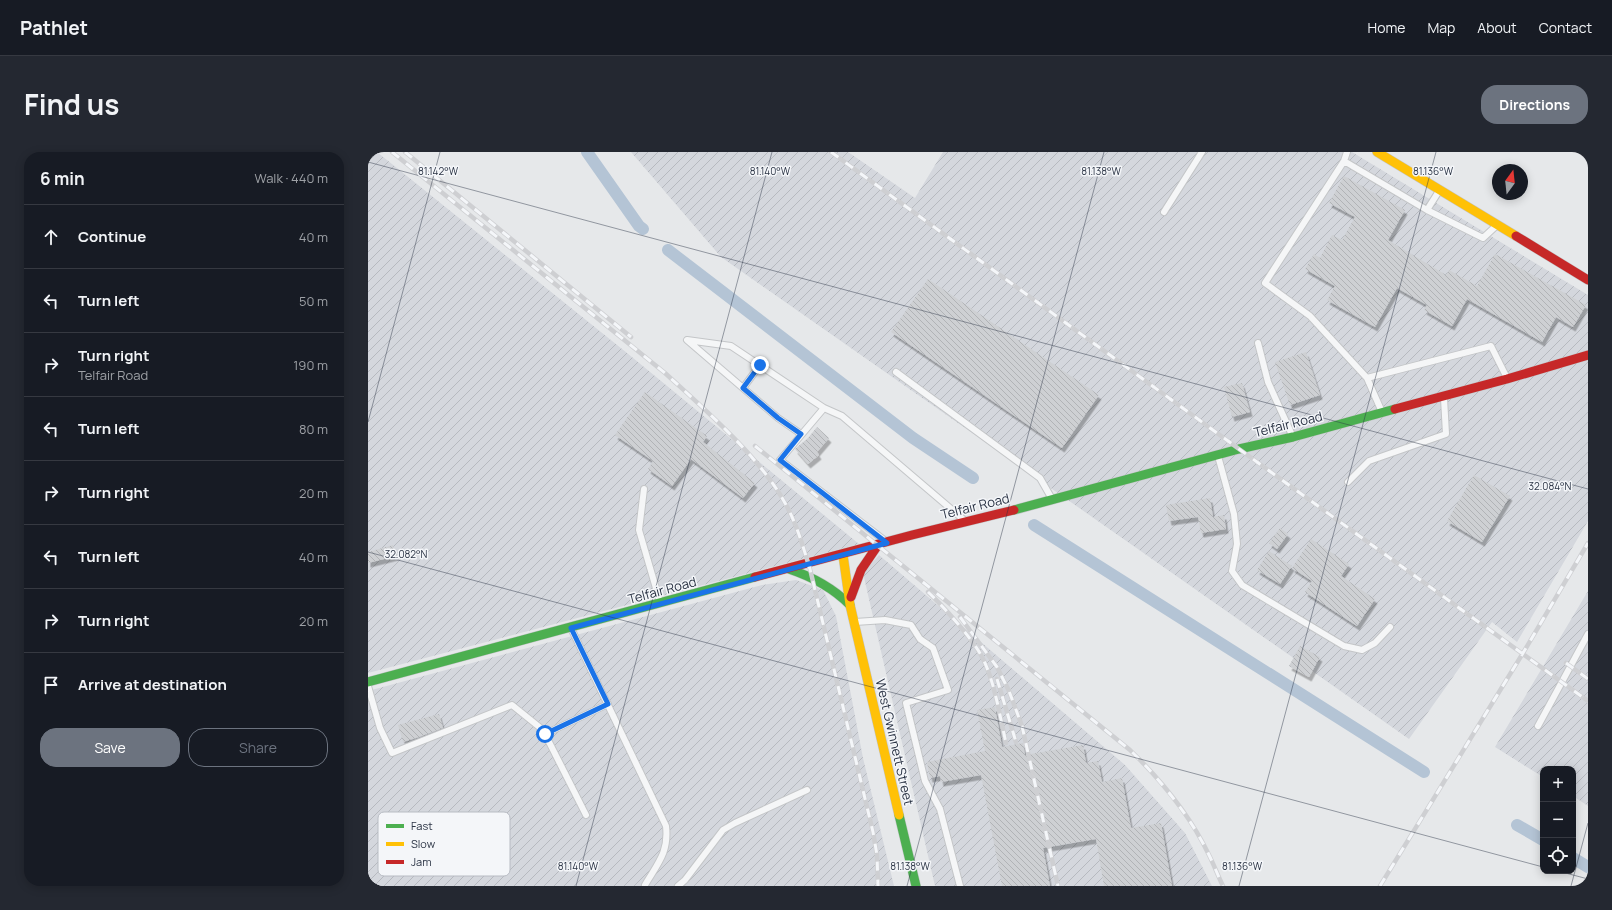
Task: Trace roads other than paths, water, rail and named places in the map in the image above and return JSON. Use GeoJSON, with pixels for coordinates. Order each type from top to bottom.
{"type":"FeatureCollection","features":[{"type":"Feature","properties":{"kind":"street"},"geometry":{"type":"LineString","coordinates":[[1377,152],[1588,280]]}},
{"type":"Feature","properties":{"kind":"street","name":"Telfair Road"},"geometry":{"type":"LineString","coordinates":[[368,682],[1218,456],[1239,449],[1293,437],[1383,413],[1588,355]]}},
{"type":"Feature","properties":{"kind":"street"},"geometry":{"type":"LineString","coordinates":[[850,605],[853,588],[859,573],[866,560],[878,546]]}},
{"type":"Feature","properties":{"kind":"street","name":"West Gwinnett Street"},"geometry":{"type":"LineString","coordinates":[[842,555],[849,590],[853,622],[916,886]]}},
{"type":"Feature","properties":{"kind":"street","name":"West Gwinnett Street"},"geometry":{"type":"LineString","coordinates":[[833,558],[841,592],[850,605]]}},
{"type":"Feature","properties":{"kind":"street"},"geometry":{"type":"LineString","coordinates":[[789,569],[820,580],[834,589],[850,605]]}},
{"type":"Feature","properties":{"kind":"lane"},"geometry":{"type":"LineString","coordinates":[[1164,212],[1202,152]]}},
{"type":"Feature","properties":{"kind":"lane"},"geometry":{"type":"LineString","coordinates":[[1347,152],[1344,161],[1265,283],[1310,316],[1367,378],[1383,413]]}},
{"type":"Feature","properties":{"kind":"lane"},"geometry":{"type":"LineString","coordinates":[[1344,161],[1427,210],[1483,238],[1497,226]]}},
{"type":"Feature","properties":{"kind":"lane"},"geometry":{"type":"LineString","coordinates":[[1427,210],[1439,190]]}},
{"type":"Feature","properties":{"kind":"lane"},"geometry":{"type":"LineString","coordinates":[[801,434],[778,418],[687,340],[731,346],[824,408],[842,416],[967,522]]}},
{"type":"Feature","properties":{"kind":"lane"},"geometry":{"type":"LineString","coordinates":[[1258,343],[1268,382],[1293,437]]}},
{"type":"Feature","properties":{"kind":"lane"},"geometry":{"type":"LineString","coordinates":[[1367,378],[1491,346],[1507,379]]}},
{"type":"Feature","properties":{"kind":"lane"},"geometry":{"type":"LineString","coordinates":[[743,388],[760,365]]}},
{"type":"Feature","properties":{"kind":"lane"},"geometry":{"type":"LineString","coordinates":[[896,372],[1040,478],[1053,500]]}},
{"type":"Feature","properties":{"kind":"lane"},"geometry":{"type":"LineString","coordinates":[[1348,482],[1369,461],[1446,434],[1444,396]]}},
{"type":"Feature","properties":{"kind":"lane"},"geometry":{"type":"LineString","coordinates":[[824,408],[780,460],[887,543]]}},
{"type":"Feature","properties":{"kind":"lane"},"geometry":{"type":"LineString","coordinates":[[1218,456],[1234,514],[1237,544],[1232,571],[1242,585],[1344,646],[1362,650],[1376,643],[1390,627]]}},
{"type":"Feature","properties":{"kind":"lane"},"geometry":{"type":"LineString","coordinates":[[644,489],[639,530],[660,604]]}},
{"type":"Feature","properties":{"kind":"lane"},"geometry":{"type":"LineString","coordinates":[[853,622],[885,620],[910,625],[920,639],[933,648],[948,690],[906,703],[925,781],[940,809],[960,886]]}},
{"type":"Feature","properties":{"kind":"lane"},"geometry":{"type":"LineString","coordinates":[[571,628],[666,826],[668,839],[662,856],[646,886]]}},
{"type":"Feature","properties":{"kind":"lane"},"geometry":{"type":"LineString","coordinates":[[1538,726],[1588,634]]}},
{"type":"Feature","properties":{"kind":"lane"},"geometry":{"type":"LineString","coordinates":[[368,686],[380,728],[392,753],[512,705],[543,730],[586,815]]}},
{"type":"Feature","properties":{"kind":"lane"},"geometry":{"type":"LineString","coordinates":[[545,734],[608,704]]}},
{"type":"Feature","properties":{"kind":"lane"},"geometry":{"type":"LineString","coordinates":[[678,886],[685,880],[723,830],[807,790]]}},
{"type":"Feature","properties":{"kind":"waterway"},"geometry":{"type":"LineString","coordinates":[[587,152],[639,226],[643,229]]}},
{"type":"Feature","properties":{"kind":"waterway"},"geometry":{"type":"LineString","coordinates":[[668,250],[913,438],[973,478]]}},
{"type":"Feature","properties":{"kind":"waterway"},"geometry":{"type":"LineString","coordinates":[[1034,525],[1424,772]]}},
{"type":"Feature","properties":{"kind":"waterway"},"geometry":{"type":"LineString","coordinates":[[1517,825],[1540,838]]}},
{"type":"Feature","properties":{"kind":"waterway"},"geometry":{"type":"LineString","coordinates":[[1576,860],[1588,867]]}},
{"type":"Feature","properties":{"kind":"railway"},"geometry":{"type":"LineString","coordinates":[[392,152],[665,373],[730,434],[761,468],[774,486],[793,519],[810,569],[873,832],[877,855],[878,886]]}},
{"type":"Feature","properties":{"kind":"railway"},"geometry":{"type":"LineString","coordinates":[[405,152],[631,337]]}},
{"type":"Feature","properties":{"kind":"railway"},"geometry":{"type":"LineString","coordinates":[[831,152],[1588,701]]}},
{"type":"Feature","properties":{"kind":"railway"},"geometry":{"type":"LineString","coordinates":[[755,446],[1130,750],[1152,773],[1184,813],[1202,841],[1223,886]]}},
{"type":"Feature","properties":{"kind":"railway"},"geometry":{"type":"LineString","coordinates":[[1380,886],[1523,653],[1588,543]]}},
{"type":"Feature","properties":{"kind":"railway"},"geometry":{"type":"LineString","coordinates":[[928,592],[970,639],[986,664],[993,686],[1006,743]]}},
{"type":"Feature","properties":{"kind":"railway"},"geometry":{"type":"LineString","coordinates":[[960,617],[997,667],[1009,691],[1022,726],[1058,886]]}},
{"type":"Feature","properties":{"kind":"railway"},"geometry":{"type":"LineString","coordinates":[[1566,663],[1588,679]]}},
{"type":"Feature","properties":{"kind":"railway"},"geometry":{"type":"LineString","coordinates":[[997,679],[1016,742]]}}]}
